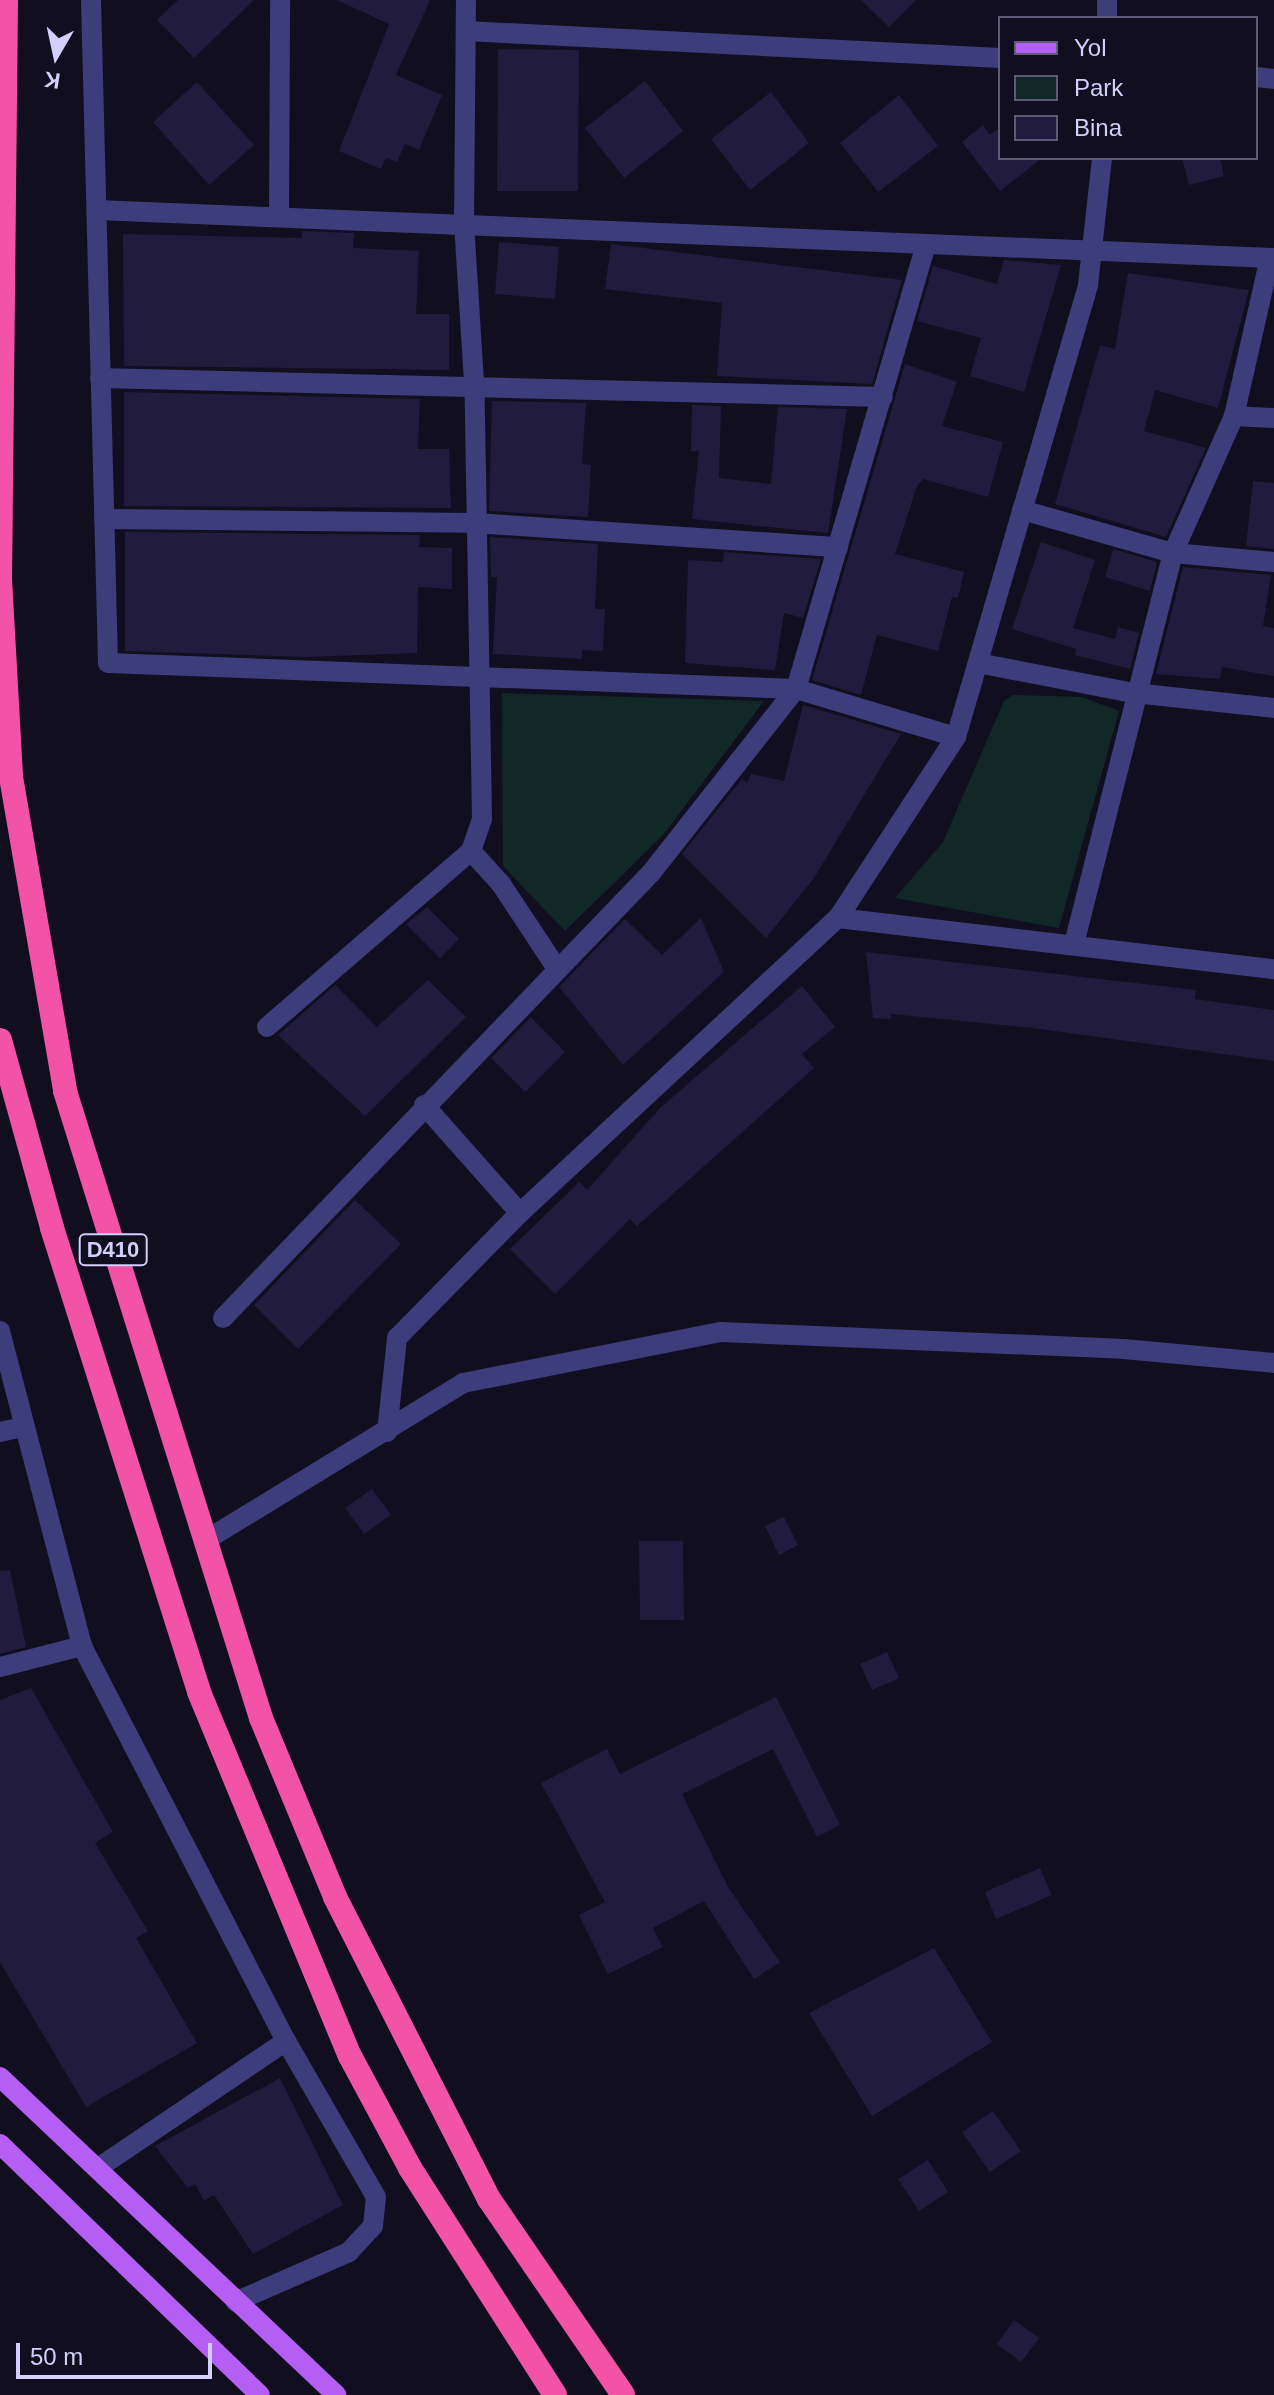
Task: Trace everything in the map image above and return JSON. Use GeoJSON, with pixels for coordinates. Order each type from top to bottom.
{"type":"FeatureCollection","features":[{"type":"Feature","properties":{"kind":"highway","name":"D410"},"geometry":{"type":"LineString","coordinates":[[6,0],[0,579],[11,777],[65,1091],[261,1718],[335,1897],[411,2054],[489,2199],[623,2395]]}},
{"type":"Feature","properties":{"kind":"highway","name":"D410"},"geometry":{"type":"LineString","coordinates":[[0,1040],[7,1093],[204,1706],[350,2056],[410,2168],[552,2395]]}},
{"type":"Feature","properties":{"kind":"main road"},"geometry":{"type":"LineString","coordinates":[[0,2077],[336,2395]]}},
{"type":"Feature","properties":{"kind":"main road"},"geometry":{"type":"LineString","coordinates":[[0,2144],[260,2395]]}},
{"type":"Feature","properties":{"kind":"street"},"geometry":{"type":"LineString","coordinates":[[91,0],[108,663],[796,689],[956,737]]}},
{"type":"Feature","properties":{"kind":"street"},"geometry":{"type":"LineString","coordinates":[[279,217],[280,0]]}},
{"type":"Feature","properties":{"kind":"street"},"geometry":{"type":"LineString","coordinates":[[267,1027],[471,851],[482,819],[481,675],[474,523],[474,382],[464,224],[466,0]]}},
{"type":"Feature","properties":{"kind":"street"},"geometry":{"type":"LineString","coordinates":[[466,31],[998,58]]}},
{"type":"Feature","properties":{"kind":"street"},"geometry":{"type":"LineString","coordinates":[[387,1432],[397,1338],[520,1213],[838,918],[956,737],[1088,285],[1102,160]]}},
{"type":"Feature","properties":{"kind":"street"},"geometry":{"type":"LineString","coordinates":[[97,210],[1272,258],[1234,416],[1173,553],[1134,693],[1074,944]]}},
{"type":"Feature","properties":{"kind":"street"},"geometry":{"type":"LineString","coordinates":[[223,1318],[424,1105],[651,873],[796,689],[926,245]]}},
{"type":"Feature","properties":{"kind":"street"},"geometry":{"type":"LineString","coordinates":[[100,378],[474,382],[883,397]]}},
{"type":"Feature","properties":{"kind":"street"},"geometry":{"type":"LineString","coordinates":[[1234,416],[1274,418]]}},
{"type":"Feature","properties":{"kind":"street"},"geometry":{"type":"LineString","coordinates":[[1022,510],[1173,553],[1274,562]]}},
{"type":"Feature","properties":{"kind":"street"},"geometry":{"type":"LineString","coordinates":[[104,519],[474,523],[838,547]]}},
{"type":"Feature","properties":{"kind":"street"},"geometry":{"type":"LineString","coordinates":[[978,663],[1134,693],[1274,708]]}},
{"type":"Feature","properties":{"kind":"street"},"geometry":{"type":"LineString","coordinates":[[471,851],[501,884],[558,970]]}},
{"type":"Feature","properties":{"kind":"street"},"geometry":{"type":"LineString","coordinates":[[838,918],[1274,969]]}},
{"type":"Feature","properties":{"kind":"street"},"geometry":{"type":"LineString","coordinates":[[424,1105],[520,1213]]}},
{"type":"Feature","properties":{"kind":"street"},"geometry":{"type":"LineString","coordinates":[[0,1331],[82,1646],[286,2041],[376,2197],[373,2226],[349,2252],[235,2302]]}},
{"type":"Feature","properties":{"kind":"street"},"geometry":{"type":"LineString","coordinates":[[206,1540],[463,1383],[721,1332],[1124,1349],[1274,1363]]}},
{"type":"Feature","properties":{"kind":"street"},"geometry":{"type":"LineString","coordinates":[[0,1432],[24,1427]]}},
{"type":"Feature","properties":{"kind":"street"},"geometry":{"type":"LineString","coordinates":[[0,1667],[82,1646]]}},
{"type":"Feature","properties":{"kind":"street"},"geometry":{"type":"LineString","coordinates":[[98,2168],[286,2041]]}},
{"type":"Feature","properties":{"kind":"green space"},"geometry":{"type":"Polygon","coordinates":[[[502,693],[764,701],[664,834],[565,931],[503,866],[502,693]]]}},
{"type":"Feature","properties":{"kind":"green space"},"geometry":{"type":"Polygon","coordinates":[[[1013,695],[1082,697],[1119,711],[1059,928],[895,898],[943,842],[1004,701],[1013,695]]]}},
{"type":"Feature","properties":{"kind":"building"},"geometry":{"type":"Polygon","coordinates":[[[178,0],[254,0],[194,58],[157,20],[178,0]]]}},
{"type":"Feature","properties":{"kind":"building"},"geometry":{"type":"Polygon","coordinates":[[[337,0],[430,0],[396,75],[442,95],[419,150],[405,144],[397,162],[386,158],[381,169],[339,151],[389,24],[337,0]]]}},
{"type":"Feature","properties":{"kind":"building"},"geometry":{"type":"Polygon","coordinates":[[[861,0],[916,0],[889,27],[861,0]]]}},
{"type":"Feature","properties":{"kind":"building"},"geometry":{"type":"Polygon","coordinates":[[[498,49],[579,50],[578,191],[497,191],[498,49]]]}},
{"type":"Feature","properties":{"kind":"building"},"geometry":{"type":"Polygon","coordinates":[[[645,81],[683,131],[624,178],[585,128],[645,81]]]}},
{"type":"Feature","properties":{"kind":"building"},"geometry":{"type":"Polygon","coordinates":[[[197,82],[254,145],[209,185],[153,122],[197,82]]]}},
{"type":"Feature","properties":{"kind":"building"},"geometry":{"type":"Polygon","coordinates":[[[771,92],[809,143],[750,190],[711,139],[771,92]]]}},
{"type":"Feature","properties":{"kind":"building"},"geometry":{"type":"Polygon","coordinates":[[[899,95],[938,146],[878,192],[840,143],[899,95]]]}},
{"type":"Feature","properties":{"kind":"building"},"geometry":{"type":"Polygon","coordinates":[[[983,125],[990,135],[998,129],[998,160],[1039,160],[1000,191],[962,142],[983,125]]]}},
{"type":"Feature","properties":{"kind":"building"},"geometry":{"type":"Polygon","coordinates":[[[1183,160],[1220,160],[1224,176],[1189,185],[1183,160]]]}},
{"type":"Feature","properties":{"kind":"building"},"geometry":{"type":"Polygon","coordinates":[[[302,231],[354,233],[353,248],[419,251],[416,314],[449,314],[449,370],[124,366],[123,234],[302,238],[302,231]]]}},
{"type":"Feature","properties":{"kind":"building"},"geometry":{"type":"Polygon","coordinates":[[[499,242],[559,247],[555,299],[495,294],[499,242]]]}},
{"type":"Feature","properties":{"kind":"building"},"geometry":{"type":"Polygon","coordinates":[[[611,244],[902,280],[872,384],[717,376],[722,303],[605,289],[611,244]]]}},
{"type":"Feature","properties":{"kind":"building"},"geometry":{"type":"Polygon","coordinates":[[[1004,260],[1061,265],[1024,392],[970,376],[981,338],[917,321],[933,266],[997,284],[1004,260]]]}},
{"type":"Feature","properties":{"kind":"building"},"geometry":{"type":"Polygon","coordinates":[[[1128,273],[1249,290],[1218,408],[1155,390],[1144,431],[1206,448],[1166,537],[1055,504],[1100,345],[1115,349],[1128,273]]]}},
{"type":"Feature","properties":{"kind":"building"},"geometry":{"type":"Polygon","coordinates":[[[905,364],[957,382],[942,426],[1003,442],[988,497],[923,479],[917,486],[895,554],[964,572],[958,598],[952,597],[938,651],[877,635],[861,695],[812,680],[905,364]]]}},
{"type":"Feature","properties":{"kind":"building"},"geometry":{"type":"Polygon","coordinates":[[[124,392],[420,399],[418,449],[449,449],[451,508],[124,506],[124,392]]]}},
{"type":"Feature","properties":{"kind":"building"},"geometry":{"type":"Polygon","coordinates":[[[492,401],[586,403],[582,464],[591,465],[588,517],[489,511],[492,401]]]}},
{"type":"Feature","properties":{"kind":"building"},"geometry":{"type":"Polygon","coordinates":[[[692,405],[721,406],[719,478],[771,484],[778,407],[847,409],[828,533],[692,519],[699,451],[691,451],[692,405]]]}},
{"type":"Feature","properties":{"kind":"building"},"geometry":{"type":"Polygon","coordinates":[[[1253,481],[1274,483],[1274,549],[1246,546],[1253,481]]]}},
{"type":"Feature","properties":{"kind":"building"},"geometry":{"type":"Polygon","coordinates":[[[125,532],[420,535],[419,547],[452,548],[452,589],[418,587],[417,653],[306,657],[125,651],[125,532]]]}},
{"type":"Feature","properties":{"kind":"building"},"geometry":{"type":"Polygon","coordinates":[[[490,537],[598,544],[595,609],[605,609],[603,651],[582,650],[582,659],[493,654],[497,577],[491,577],[490,537]]]}},
{"type":"Feature","properties":{"kind":"building"},"geometry":{"type":"Polygon","coordinates":[[[1041,542],[1095,560],[1073,628],[1115,639],[1118,627],[1139,633],[1130,669],[1075,655],[1076,649],[1012,629],[1041,542]]]}},
{"type":"Feature","properties":{"kind":"building"},"geometry":{"type":"Polygon","coordinates":[[[1113,549],[1157,562],[1150,591],[1105,577],[1113,549]]]}},
{"type":"Feature","properties":{"kind":"building"},"geometry":{"type":"Polygon","coordinates":[[[724,552],[821,559],[803,618],[784,613],[775,670],[685,663],[688,560],[723,562],[724,552]]]}},
{"type":"Feature","properties":{"kind":"building"},"geometry":{"type":"Polygon","coordinates":[[[1183,567],[1271,575],[1263,626],[1274,628],[1274,676],[1222,667],[1220,679],[1156,674],[1183,567]]]}},
{"type":"Feature","properties":{"kind":"building"},"geometry":{"type":"Polygon","coordinates":[[[803,705],[901,734],[814,878],[766,938],[682,854],[742,779],[747,783],[751,774],[784,781],[803,705]]]}},
{"type":"Feature","properties":{"kind":"building"},"geometry":{"type":"Polygon","coordinates":[[[427,907],[459,939],[440,958],[406,924],[427,907]]]}},
{"type":"Feature","properties":{"kind":"building"},"geometry":{"type":"Polygon","coordinates":[[[701,918],[724,972],[623,1065],[559,987],[625,919],[662,955],[701,918]]]}},
{"type":"Feature","properties":{"kind":"building"},"geometry":{"type":"Polygon","coordinates":[[[866,952],[1196,990],[1195,999],[1274,1010],[1274,1061],[1032,1028],[891,1014],[891,1019],[873,1018],[866,952]]]}},
{"type":"Feature","properties":{"kind":"building"},"geometry":{"type":"Polygon","coordinates":[[[428,980],[466,1017],[365,1116],[278,1035],[335,985],[377,1027],[428,980]]]}},
{"type":"Feature","properties":{"kind":"building"},"geometry":{"type":"Polygon","coordinates":[[[802,986],[835,1027],[802,1054],[814,1068],[637,1226],[630,1219],[555,1294],[510,1249],[579,1182],[587,1190],[661,1107],[802,986]]]}},
{"type":"Feature","properties":{"kind":"building"},"geometry":{"type":"Polygon","coordinates":[[[531,1017],[565,1052],[525,1092],[491,1058],[531,1017]]]}},
{"type":"Feature","properties":{"kind":"building"},"geometry":{"type":"Polygon","coordinates":[[[355,1200],[401,1244],[298,1349],[254,1305],[355,1200]]]}},
{"type":"Feature","properties":{"kind":"building"},"geometry":{"type":"Polygon","coordinates":[[[372,1489],[391,1515],[364,1534],[345,1508],[372,1489]]]}},
{"type":"Feature","properties":{"kind":"building"},"geometry":{"type":"Polygon","coordinates":[[[784,1517],[798,1545],[779,1555],[765,1526],[784,1517]]]}},
{"type":"Feature","properties":{"kind":"building"},"geometry":{"type":"Polygon","coordinates":[[[639,1541],[683,1541],[684,1620],[640,1620],[639,1541]]]}},
{"type":"Feature","properties":{"kind":"building"},"geometry":{"type":"Polygon","coordinates":[[[10,1570],[26,1647],[0,1654],[0,1571],[10,1570]]]}},
{"type":"Feature","properties":{"kind":"building"},"geometry":{"type":"Polygon","coordinates":[[[887,1652],[899,1678],[872,1690],[860,1664],[887,1652]]]}},
{"type":"Feature","properties":{"kind":"building"},"geometry":{"type":"Polygon","coordinates":[[[31,1688],[113,1832],[95,1843],[148,1931],[136,1938],[197,2043],[86,2107],[0,1962],[0,1700],[31,1688]]]}},
{"type":"Feature","properties":{"kind":"building"},"geometry":{"type":"Polygon","coordinates":[[[776,1697],[840,1825],[817,1837],[773,1749],[682,1794],[728,1887],[780,1962],[754,1979],[704,1901],[653,1928],[663,1947],[608,1974],[579,1915],[605,1902],[541,1783],[607,1749],[620,1774],[776,1697]]]}},
{"type":"Feature","properties":{"kind":"building"},"geometry":{"type":"Polygon","coordinates":[[[1040,1868],[1052,1895],[996,1919],[985,1892],[1040,1868]]]}},
{"type":"Feature","properties":{"kind":"building"},"geometry":{"type":"Polygon","coordinates":[[[934,1948],[992,2042],[872,2116],[809,2013],[934,1948]]]}},
{"type":"Feature","properties":{"kind":"building"},"geometry":{"type":"Polygon","coordinates":[[[280,2078],[343,2205],[253,2254],[214,2195],[204,2201],[195,2184],[188,2188],[155,2146],[280,2078]]]}},
{"type":"Feature","properties":{"kind":"building"},"geometry":{"type":"Polygon","coordinates":[[[993,2111],[1021,2151],[990,2172],[962,2132],[993,2111]]]}},
{"type":"Feature","properties":{"kind":"building"},"geometry":{"type":"Polygon","coordinates":[[[928,2160],[948,2192],[919,2211],[898,2179],[928,2160]]]}},
{"type":"Feature","properties":{"kind":"building"},"geometry":{"type":"Polygon","coordinates":[[[1014,2320],[1039,2338],[1021,2362],[997,2344],[1014,2320]]]}}]}
